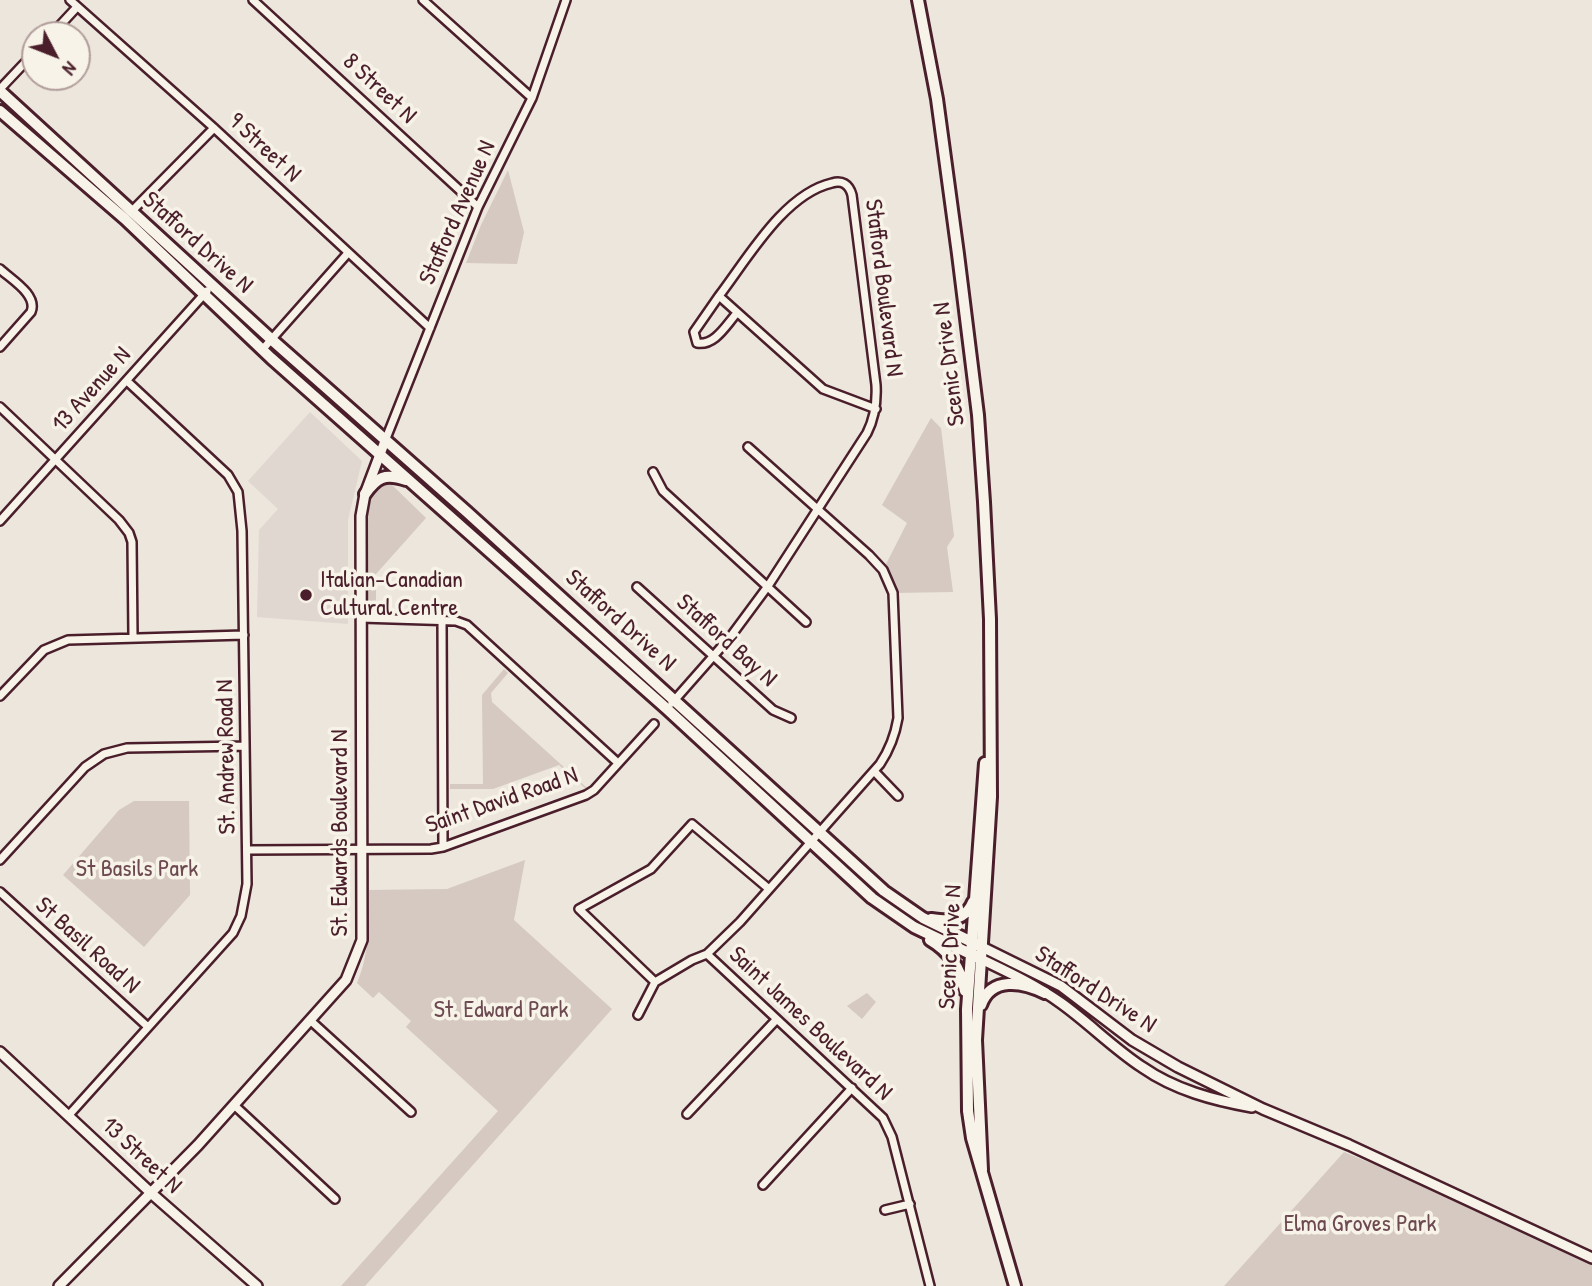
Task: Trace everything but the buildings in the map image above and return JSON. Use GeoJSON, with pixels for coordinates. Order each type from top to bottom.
{"type":"FeatureCollection","features":[{"type":"Feature","properties":{"kind":"main road","name":"Scenic Drive N"},"geometry":{"type":"LineString","coordinates":[[918,0],[937,99],[978,415],[985,502],[991,797],[972,1012],[968,1111],[972,1138],[1015,1286]]}},
{"type":"Feature","properties":{"kind":"main road","name":"Stafford Drive N"},"geometry":{"type":"LineString","coordinates":[[0,90],[208,290],[271,340],[385,441],[919,922]]}},
{"type":"Feature","properties":{"kind":"main road","name":"Stafford Drive N"},"geometry":{"type":"LineString","coordinates":[[0,111],[128,215]]}},
{"type":"Feature","properties":{"kind":"main road","name":"Stafford Drive N"},"geometry":{"type":"LineString","coordinates":[[208,290],[262,350],[667,709],[872,898],[977,950]]}},
{"type":"Feature","properties":{"kind":"main road"},"geometry":{"type":"LineString","coordinates":[[365,494],[378,478],[386,475],[410,481]]}},
{"type":"Feature","properties":{"kind":"main road","name":"Scenic Drive N"},"geometry":{"type":"LineString","coordinates":[[977,950],[975,889],[989,726]]}},
{"type":"Feature","properties":{"kind":"main road"},"geometry":{"type":"LineString","coordinates":[[919,922],[947,921],[958,917],[972,905],[975,889]]}},
{"type":"Feature","properties":{"kind":"main road"},"geometry":{"type":"LineString","coordinates":[[919,922],[956,964],[972,1012]]}},
{"type":"Feature","properties":{"kind":"main road"},"geometry":{"type":"LineString","coordinates":[[972,1012],[986,994],[1004,984],[1019,983],[1045,993]]}},
{"type":"Feature","properties":{"kind":"street","name":"9 Street N"},"geometry":{"type":"LineString","coordinates":[[70,0],[214,128],[430,328]]}},
{"type":"Feature","properties":{"kind":"street","name":"8 Street N"},"geometry":{"type":"LineString","coordinates":[[253,0],[478,207]]}},
{"type":"Feature","properties":{"kind":"street"},"geometry":{"type":"LineString","coordinates":[[423,0],[532,98]]}},
{"type":"Feature","properties":{"kind":"street","name":"Stafford Avenue N"},"geometry":{"type":"LineString","coordinates":[[385,441],[478,207],[532,98],[566,0]]}},
{"type":"Feature","properties":{"kind":"street"},"geometry":{"type":"LineString","coordinates":[[64,21],[77,7]]}},
{"type":"Feature","properties":{"kind":"street"},"geometry":{"type":"LineString","coordinates":[[0,90],[21,67]]}},
{"type":"Feature","properties":{"kind":"street"},"geometry":{"type":"LineString","coordinates":[[128,215],[214,128]]}},
{"type":"Feature","properties":{"kind":"street","name":"Stafford Boulevard N"},"geometry":{"type":"LineString","coordinates":[[667,709],[714,656],[768,586],[867,433],[876,408],[876,385],[852,195],[848,186],[834,182],[815,188],[796,200],[782,214],[696,326],[694,332],[697,343],[712,341],[737,313]]}},
{"type":"Feature","properties":{"kind":"street"},"geometry":{"type":"LineString","coordinates":[[262,350],[348,253]]}},
{"type":"Feature","properties":{"kind":"street"},"geometry":{"type":"LineString","coordinates":[[0,269],[32,299],[34,306],[0,347]]}},
{"type":"Feature","properties":{"kind":"street","name":"13 Avenue N"},"geometry":{"type":"LineString","coordinates":[[0,521],[208,290]]}},
{"type":"Feature","properties":{"kind":"street","name":"Stafford Boulevard N"},"geometry":{"type":"LineString","coordinates":[[719,296],[823,389],[876,408]]}},
{"type":"Feature","properties":{"kind":"street","name":"St. Andrew Road N"},"geometry":{"type":"LineString","coordinates":[[69,1115],[233,933],[242,916],[245,900],[248,849],[239,492],[217,464],[127,381]]}},
{"type":"Feature","properties":{"kind":"street"},"geometry":{"type":"LineString","coordinates":[[0,407],[130,533],[133,637]]}},
{"type":"Feature","properties":{"kind":"street","name":"St. Edwards Boulevard N"},"geometry":{"type":"LineString","coordinates":[[61,1285],[311,1021],[346,980],[362,940],[361,516],[365,494],[385,441]]}},
{"type":"Feature","properties":{"kind":"street"},"geometry":{"type":"LineString","coordinates":[[748,447],[818,509]]}},
{"type":"Feature","properties":{"kind":"street"},"geometry":{"type":"LineString","coordinates":[[653,472],[663,491],[806,622]]}},
{"type":"Feature","properties":{"kind":"street","name":"Saint James Boulevard N"},"geometry":{"type":"LineString","coordinates":[[655,982],[707,954],[874,771],[891,744],[898,718],[893,593],[888,579],[876,563],[818,509]]}},
{"type":"Feature","properties":{"kind":"street","name":"Stafford Bay N"},"geometry":{"type":"LineString","coordinates":[[637,587],[774,710],[791,718]]}},
{"type":"Feature","properties":{"kind":"street"},"geometry":{"type":"LineString","coordinates":[[361,618],[456,621],[467,625],[618,763]]}},
{"type":"Feature","properties":{"kind":"street"},"geometry":{"type":"LineString","coordinates":[[443,621],[443,847]]}},
{"type":"Feature","properties":{"kind":"street"},"geometry":{"type":"LineString","coordinates":[[0,696],[35,659],[56,643],[84,638],[244,635]]}},
{"type":"Feature","properties":{"kind":"street","name":"Saint David Road N"},"geometry":{"type":"LineString","coordinates":[[248,849],[443,847],[586,795],[594,790],[654,724]]}},
{"type":"Feature","properties":{"kind":"street"},"geometry":{"type":"LineString","coordinates":[[0,860],[85,766],[104,754],[127,748],[245,746]]}},
{"type":"Feature","properties":{"kind":"street"},"geometry":{"type":"LineString","coordinates":[[874,771],[898,796]]}},
{"type":"Feature","properties":{"kind":"street"},"geometry":{"type":"LineString","coordinates":[[638,1015],[655,982],[579,909],[651,869],[692,824],[769,889]]}},
{"type":"Feature","properties":{"kind":"street","name":"St Basil Road N"},"geometry":{"type":"LineString","coordinates":[[0,892],[148,1027]]}},
{"type":"Feature","properties":{"kind":"street","name":"Stafford Drive N"},"geometry":{"type":"LineString","coordinates":[[977,950],[1045,993],[1141,1067],[1158,1077],[1217,1101],[1263,1110]]}},
{"type":"Feature","properties":{"kind":"street","name":"Stafford Drive N"},"geometry":{"type":"LineString","coordinates":[[977,950],[1061,986],[1157,1056],[1263,1110],[1349,1145],[1592,1258]]}},
{"type":"Feature","properties":{"kind":"street","name":"Saint James Boulevard N"},"geometry":{"type":"LineString","coordinates":[[707,954],[852,1088],[887,1124],[930,1286]]}},
{"type":"Feature","properties":{"kind":"street"},"geometry":{"type":"LineString","coordinates":[[687,1114],[776,1020]]}},
{"type":"Feature","properties":{"kind":"street"},"geometry":{"type":"LineString","coordinates":[[311,1021],[411,1112]]}},
{"type":"Feature","properties":{"kind":"street","name":"13 Street N"},"geometry":{"type":"LineString","coordinates":[[0,1052],[151,1193],[257,1286]]}},
{"type":"Feature","properties":{"kind":"street"},"geometry":{"type":"LineString","coordinates":[[763,1185],[852,1088]]}},
{"type":"Feature","properties":{"kind":"street"},"geometry":{"type":"LineString","coordinates":[[234,1105],[335,1199]]}},
{"type":"Feature","properties":{"kind":"street"},"geometry":{"type":"LineString","coordinates":[[886,1210],[910,1204]]}},
{"type":"Feature","properties":{"kind":"shaded area"},"geometry":{"type":"Polygon","coordinates":[[[310,412],[362,461],[348,520],[348,624],[257,617],[259,530],[278,509],[248,481],[310,412]]]}},
{"type":"Feature","properties":{"kind":"green space"},"geometry":{"type":"Polygon","coordinates":[[[508,170],[524,232],[517,264],[466,263],[481,225],[508,170]]]}},
{"type":"Feature","properties":{"kind":"green space"},"geometry":{"type":"Polygon","coordinates":[[[931,418],[941,428],[954,536],[947,547],[953,592],[893,593],[883,570],[907,523],[882,505],[931,418]]]}},
{"type":"Feature","properties":{"kind":"green space"},"geometry":{"type":"Polygon","coordinates":[[[390,483],[426,518],[376,574],[376,614],[371,613],[367,607],[368,514],[375,491],[390,483]]]}},
{"type":"Feature","properties":{"kind":"green space"},"geometry":{"type":"Polygon","coordinates":[[[504,669],[508,673],[491,693],[492,702],[586,789],[559,765],[493,789],[450,789],[450,784],[483,784],[482,695],[504,669]]]}},
{"type":"Feature","properties":{"kind":"green space","name":"St Basils Park"},"geometry":{"type":"Polygon","coordinates":[[[134,801],[189,801],[190,895],[144,947],[63,875],[119,810],[134,801]]]}},
{"type":"Feature","properties":{"kind":"green space","name":"St. Edward Park"},"geometry":{"type":"Polygon","coordinates":[[[525,860],[514,920],[612,1009],[365,1286],[341,1286],[498,1111],[406,1027],[411,1021],[379,992],[373,998],[357,983],[367,949],[369,890],[447,889],[525,860]]]}},
{"type":"Feature","properties":{"kind":"green space"},"geometry":{"type":"Polygon","coordinates":[[[867,993],[876,1002],[862,1019],[847,1006],[867,993]]]}},
{"type":"Feature","properties":{"kind":"green space","name":"Elma Groves Park"},"geometry":{"type":"Polygon","coordinates":[[[1344,1152],[1423,1185],[1592,1265],[1592,1286],[1224,1286],[1344,1152]]]}},
{"type":"Feature","properties":{"kind":"place","name":"Italian-Canadian Cultural Centre"},"geometry":{"type":"Point","coordinates":[306,595]}}]}
